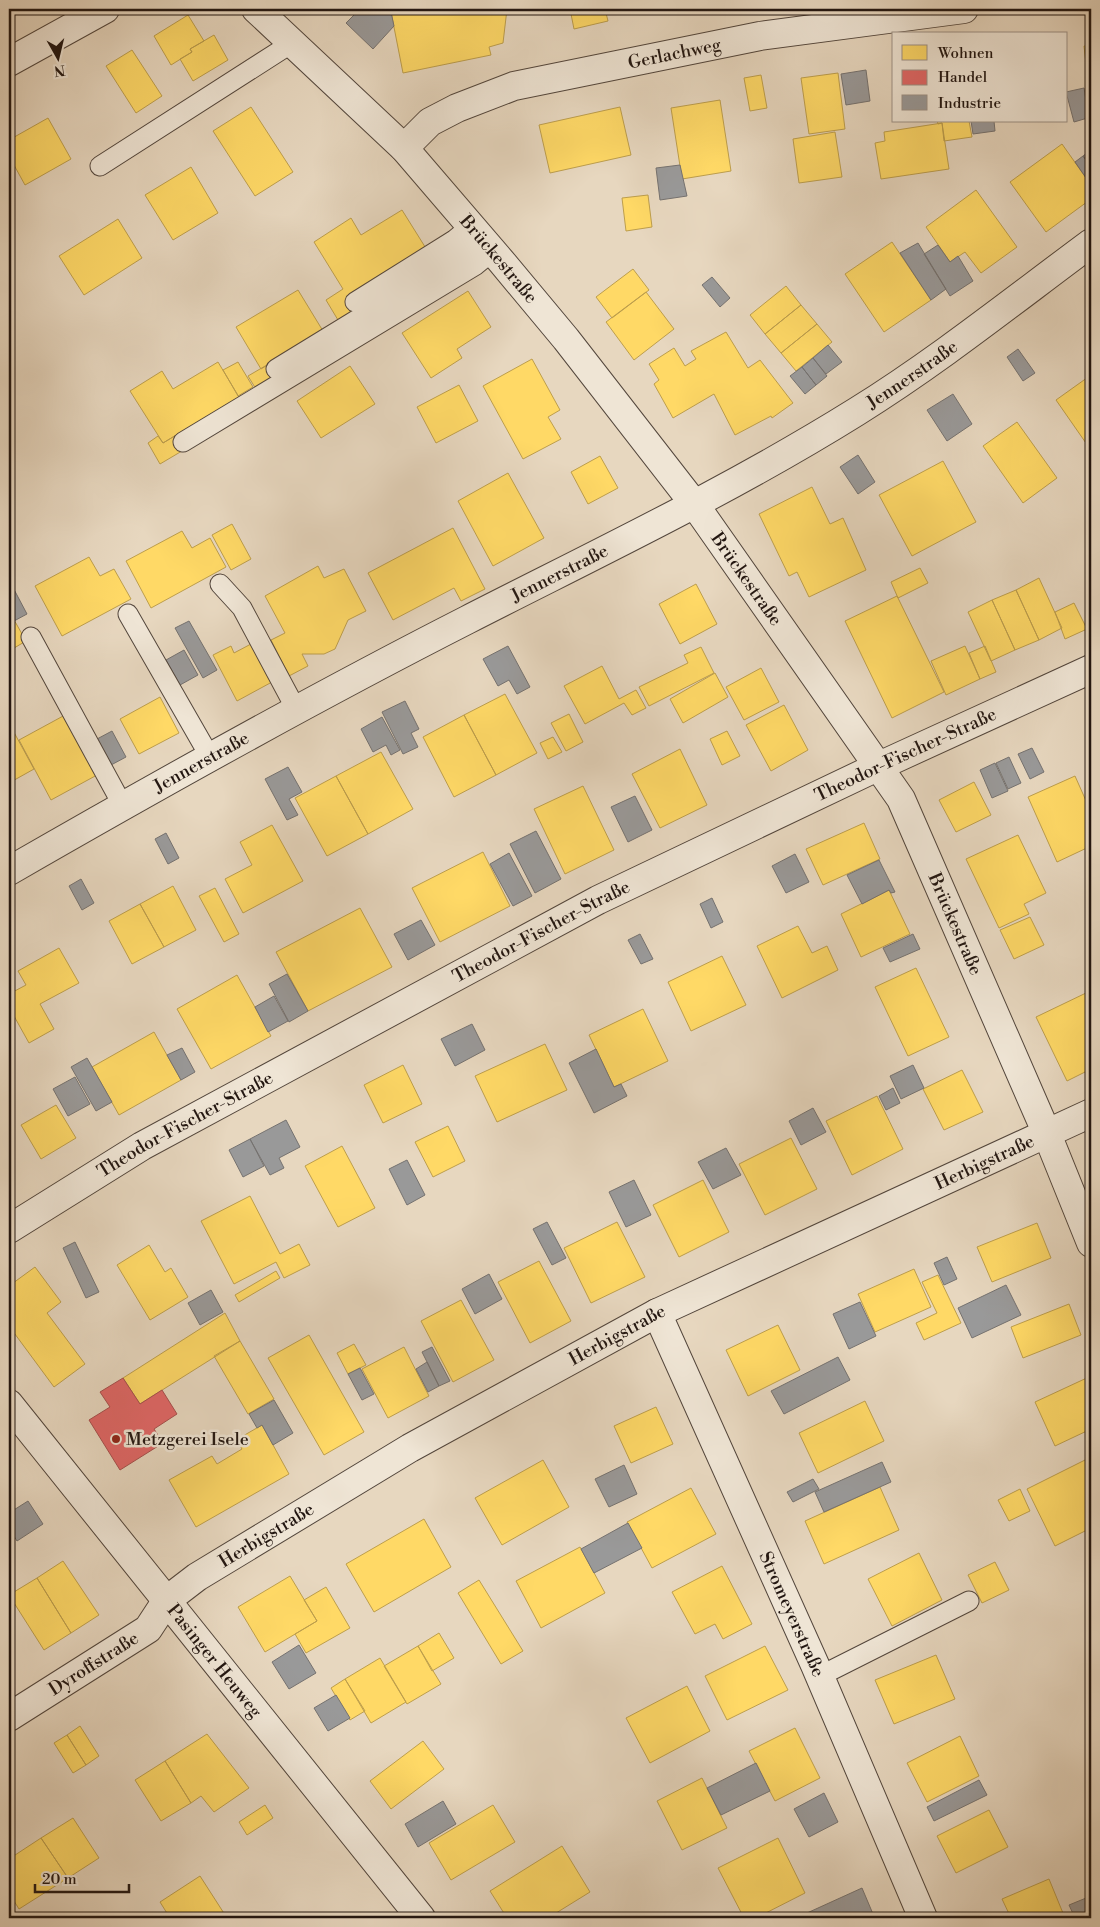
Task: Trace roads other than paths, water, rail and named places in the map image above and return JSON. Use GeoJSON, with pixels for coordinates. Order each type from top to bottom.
{"type":"FeatureCollection","features":[{"type":"Feature","properties":{"kind":"street"},"geometry":{"type":"LineString","coordinates":[[9,62],[105,9]]}},
{"type":"Feature","properties":{"kind":"street","name":"Brückestraße"},"geometry":{"type":"LineString","coordinates":[[256,9],[404,148],[566,339],[695,505],[901,799],[1048,1134],[1091,1244]]}},
{"type":"Feature","properties":{"kind":"street","name":"Gerlachweg"},"geometry":{"type":"LineString","coordinates":[[404,148],[430,122],[457,108],[514,86],[760,36],[964,9]]}},
{"type":"Feature","properties":{"kind":"street","name":"Jennerstraße"},"geometry":{"type":"LineString","coordinates":[[9,871],[210,757],[465,621],[695,505],[856,412],[940,355],[1091,243]]}},
{"type":"Feature","properties":{"kind":"street","name":"Theodor-Fischer-Straße"},"geometry":{"type":"LineString","coordinates":[[9,1229],[142,1146],[598,900],[877,767],[1091,669]]}},
{"type":"Feature","properties":{"kind":"street","name":"Herbigstraße"},"geometry":{"type":"LineString","coordinates":[[167,1600],[197,1577],[410,1448],[657,1313],[1091,1113]]}},
{"type":"Feature","properties":{"kind":"street","name":"Stromeyerstraße"},"geometry":{"type":"LineString","coordinates":[[657,1313],[820,1676],[922,1918]]}},
{"type":"Feature","properties":{"kind":"street","name":"Pasinger Heuweg"},"geometry":{"type":"LineString","coordinates":[[9,1404],[421,1918]]}},
{"type":"Feature","properties":{"kind":"street","name":"Dyroffstraße"},"geometry":{"type":"LineString","coordinates":[[9,1717],[148,1629],[167,1600]]}},
{"type":"Feature","properties":{"kind":"lane"},"geometry":{"type":"LineString","coordinates":[[100,166],[292,43]]}},
{"type":"Feature","properties":{"kind":"lane"},"geometry":{"type":"LineString","coordinates":[[355,302],[454,240],[483,240]]}},
{"type":"Feature","properties":{"kind":"lane"},"geometry":{"type":"LineString","coordinates":[[276,369],[483,240]]}},
{"type":"Feature","properties":{"kind":"lane"},"geometry":{"type":"LineString","coordinates":[[182,442],[476,265],[483,240]]}},
{"type":"Feature","properties":{"kind":"lane"},"geometry":{"type":"LineString","coordinates":[[220,584],[242,608],[297,711]]}},
{"type":"Feature","properties":{"kind":"lane"},"geometry":{"type":"LineString","coordinates":[[128,614],[210,757]]}},
{"type":"Feature","properties":{"kind":"lane"},"geometry":{"type":"LineString","coordinates":[[31,638],[123,806]]}},
{"type":"Feature","properties":{"kind":"lane"},"geometry":{"type":"LineString","coordinates":[[820,1676],[969,1601]]}},
{"type":"Feature","properties":{"kind":"place","name":"Metzgerei Isele"},"geometry":{"type":"Point","coordinates":[116,1439]}}]}
